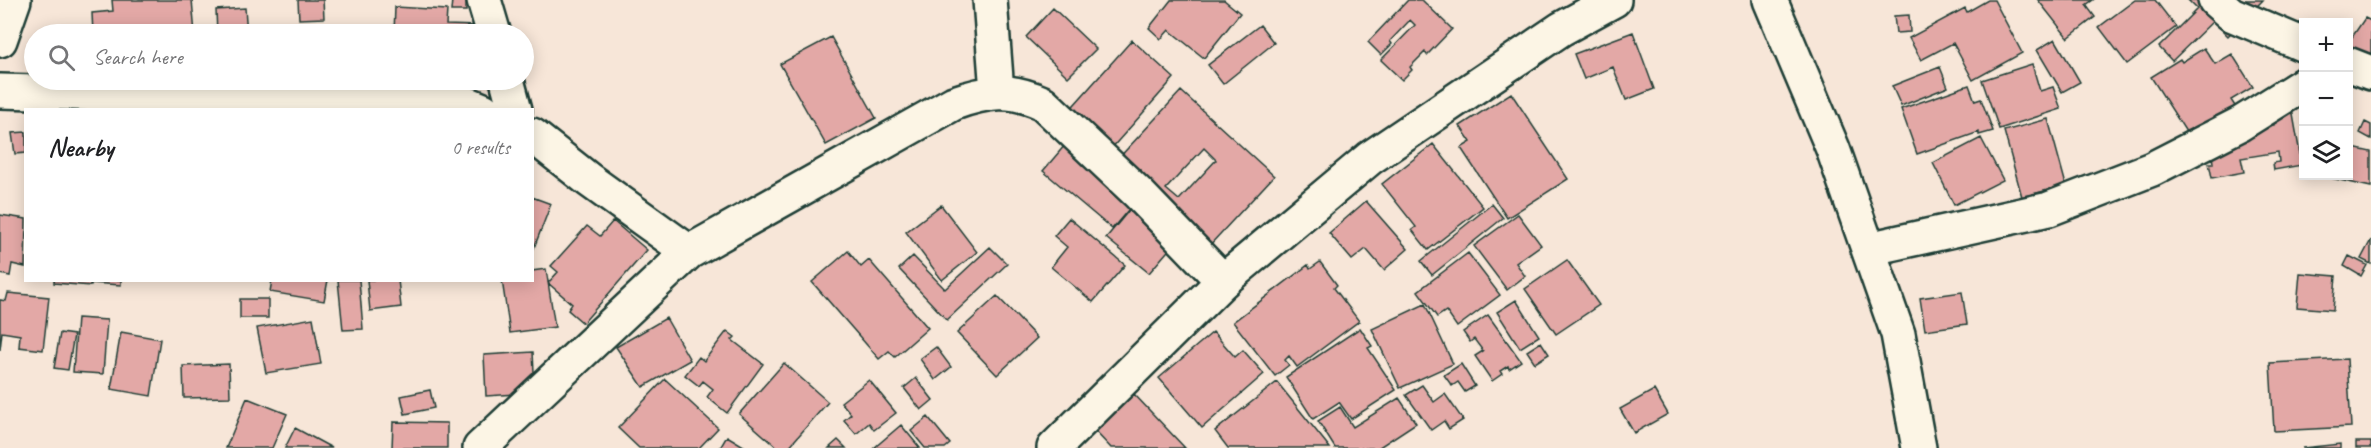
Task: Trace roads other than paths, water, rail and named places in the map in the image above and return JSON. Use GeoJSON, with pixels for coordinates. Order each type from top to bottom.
{"type":"FeatureCollection","features":[{"type":"Feature","properties":{"kind":"street"},"geometry":{"type":"LineString","coordinates":[[0,40],[14,0]]}},
{"type":"Feature","properties":{"kind":"street"},"geometry":{"type":"LineString","coordinates":[[484,0],[491,24]]}},
{"type":"Feature","properties":{"kind":"street"},"geometry":{"type":"LineString","coordinates":[[990,0],[997,92]]}},
{"type":"Feature","properties":{"kind":"street"},"geometry":{"type":"LineString","coordinates":[[1054,448],[1223,281],[1370,158],[1561,29],[1614,0]]}},
{"type":"Feature","properties":{"kind":"street"},"geometry":{"type":"LineString","coordinates":[[1770,0],[1833,149],[1898,334],[1919,448]]}},
{"type":"Feature","properties":{"kind":"street"},"geometry":{"type":"LineString","coordinates":[[2215,0],[2231,14],[2299,43]]}},
{"type":"Feature","properties":{"kind":"street"},"geometry":{"type":"LineString","coordinates":[[2353,66],[2371,73]]}},
{"type":"Feature","properties":{"kind":"street"},"geometry":{"type":"LineString","coordinates":[[1868,249],[2049,209],[2152,169],[2240,124],[2299,87]]}},
{"type":"Feature","properties":{"kind":"street"},"geometry":{"type":"LineString","coordinates":[[510,90],[514,108]]}},
{"type":"Feature","properties":{"kind":"street"},"geometry":{"type":"LineString","coordinates":[[0,91],[246,98],[424,94],[454,98],[478,108]]}},
{"type":"Feature","properties":{"kind":"street"},"geometry":{"type":"LineString","coordinates":[[480,448],[689,252],[954,103],[997,92],[1024,94],[1043,103],[1138,194],[1223,281]]}},
{"type":"Feature","properties":{"kind":"street"},"geometry":{"type":"LineString","coordinates":[[534,137],[589,180],[689,252]]}}]}
